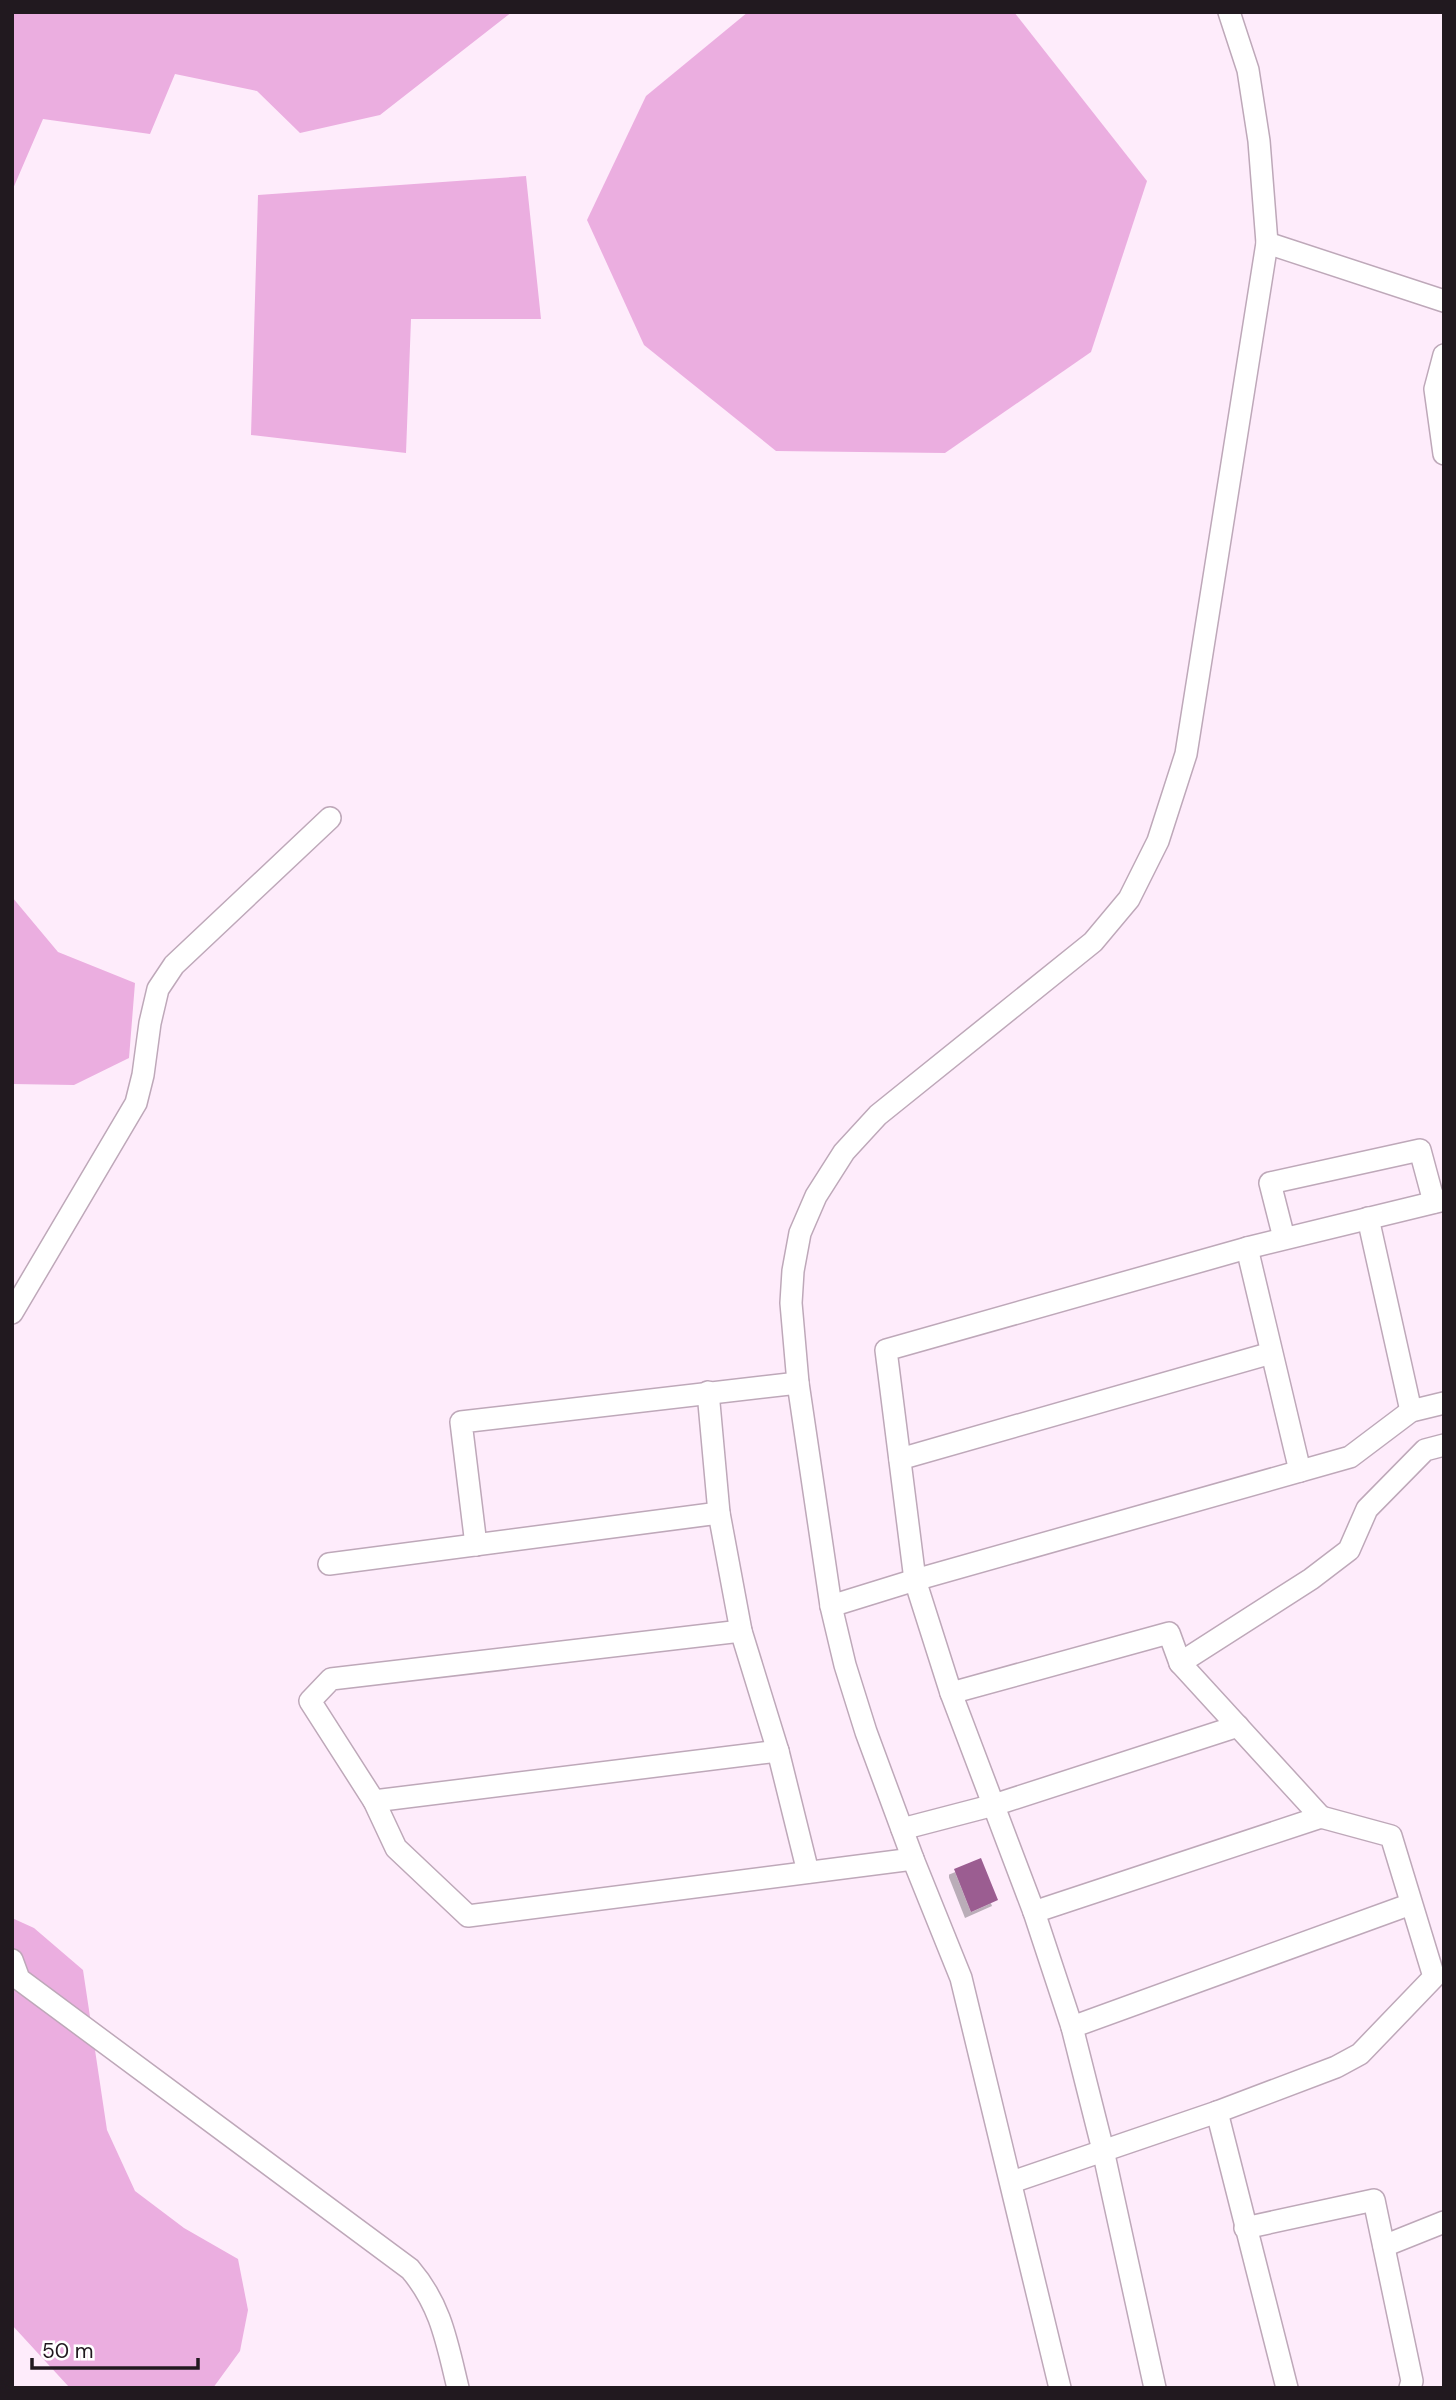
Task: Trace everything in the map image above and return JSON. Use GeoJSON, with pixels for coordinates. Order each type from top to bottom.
{"type":"FeatureCollection","features":[{"type":"Feature","properties":{"kind":"street"},"geometry":{"type":"LineString","coordinates":[[1060,2388],[961,1978],[913,1859],[866,1732],[845,1665],[831,1606],[798,1383],[792,1303],[793,1271],[800,1233],[817,1196],[844,1152],[878,1115],[1093,942],[1129,899],[1158,841],[1186,754],[1267,243],[1259,141],[1248,70],[1228,12]]}},
{"type":"Feature","properties":{"kind":"street"},"geometry":{"type":"LineString","coordinates":[[1267,243],[1444,301]]}},
{"type":"Feature","properties":{"kind":"street"},"geometry":{"type":"LineString","coordinates":[[1444,355],[1435,389],[1444,454]]}},
{"type":"Feature","properties":{"kind":"street"},"geometry":{"type":"LineString","coordinates":[[12,1313],[136,1103],[158,989],[174,965],[330,818]]}},
{"type":"Feature","properties":{"kind":"street"},"geometry":{"type":"LineString","coordinates":[[1155,2388],[1103,2150],[1072,2027],[1034,1912],[951,1693],[915,1580],[886,1350],[1284,1238],[1439,1201],[1420,1150],[1270,1183],[1284,1238]]}},
{"type":"Feature","properties":{"kind":"street"},"geometry":{"type":"LineString","coordinates":[[1368,1218],[1411,1411]]}},
{"type":"Feature","properties":{"kind":"street"},"geometry":{"type":"LineString","coordinates":[[1247,1248],[1300,1471]]}},
{"type":"Feature","properties":{"kind":"street"},"geometry":{"type":"LineString","coordinates":[[900,1459],[1271,1353]]}},
{"type":"Feature","properties":{"kind":"street"},"geometry":{"type":"LineString","coordinates":[[476,1545],[461,1422],[798,1383]]}},
{"type":"Feature","properties":{"kind":"street"},"geometry":{"type":"LineString","coordinates":[[708,1392],[719,1513],[741,1631],[778,1751],[808,1872]]}},
{"type":"Feature","properties":{"kind":"street"},"geometry":{"type":"LineString","coordinates":[[831,1606],[1350,1457],[1411,1411],[1444,1403]]}},
{"type":"Feature","properties":{"kind":"street"},"geometry":{"type":"LineString","coordinates":[[1180,1663],[1311,1579],[1349,1550],[1367,1509],[1425,1450],[1444,1445]]}},
{"type":"Feature","properties":{"kind":"street"},"geometry":{"type":"LineString","coordinates":[[329,1564],[719,1513]]}},
{"type":"Feature","properties":{"kind":"street"},"geometry":{"type":"LineString","coordinates":[[741,1631],[331,1679],[310,1701],[374,1801],[396,1848],[468,1916],[913,1859]]}},
{"type":"Feature","properties":{"kind":"street"},"geometry":{"type":"LineString","coordinates":[[951,1693],[1169,1633],[1180,1663],[1321,1817],[1391,1836],[1434,1977],[1360,2054],[1336,2067],[1217,2112],[1012,2182]]}},
{"type":"Feature","properties":{"kind":"street"},"geometry":{"type":"LineString","coordinates":[[902,1829],[994,1805],[1238,1726]]}},
{"type":"Feature","properties":{"kind":"street"},"geometry":{"type":"LineString","coordinates":[[374,1801],[778,1751]]}},
{"type":"Feature","properties":{"kind":"street"},"geometry":{"type":"LineString","coordinates":[[1034,1912],[1321,1817]]}},
{"type":"Feature","properties":{"kind":"street"},"geometry":{"type":"LineString","coordinates":[[1072,2027],[1410,1904]]}},
{"type":"Feature","properties":{"kind":"street"},"geometry":{"type":"LineString","coordinates":[[12,1960],[19,1979],[410,2269],[426,2287],[441,2318],[458,2388]]}},
{"type":"Feature","properties":{"kind":"street"},"geometry":{"type":"LineString","coordinates":[[1217,2112],[1287,2388]]}},
{"type":"Feature","properties":{"kind":"street"},"geometry":{"type":"LineString","coordinates":[[1245,2228],[1374,2200],[1412,2381],[1410,2388]]}},
{"type":"Feature","properties":{"kind":"street"},"geometry":{"type":"LineString","coordinates":[[1384,2246],[1444,2222]]}},
{"type":"Feature","properties":{"kind":"shaded area"},"geometry":{"type":"Polygon","coordinates":[[[12,12],[512,12],[380,115],[300,133],[257,91],[175,74],[150,134],[43,119],[12,191],[12,12]]]}},
{"type":"Feature","properties":{"kind":"shaded area"},"geometry":{"type":"Polygon","coordinates":[[[748,12],[1014,12],[1147,181],[1091,352],[945,453],[776,451],[644,345],[587,220],[646,96],[748,12]]]}},
{"type":"Feature","properties":{"kind":"shaded area"},"geometry":{"type":"Polygon","coordinates":[[[526,176],[541,319],[411,319],[406,453],[251,435],[258,195],[526,176]]]}},
{"type":"Feature","properties":{"kind":"shaded area"},"geometry":{"type":"Polygon","coordinates":[[[12,897],[58,952],[135,983],[129,1058],[74,1085],[12,1084],[12,897]]]}},
{"type":"Feature","properties":{"kind":"shaded area"},"geometry":{"type":"Polygon","coordinates":[[[12,1918],[34,1928],[83,1970],[107,2130],[135,2191],[184,2228],[238,2259],[248,2310],[240,2351],[213,2388],[69,2387],[12,2325],[12,1918]]]}},
{"type":"Feature","properties":{"kind":"building"},"geometry":{"type":"Polygon","coordinates":[[[981,1858],[998,1900],[971,1912],[954,1869],[981,1858]]]}}]}
